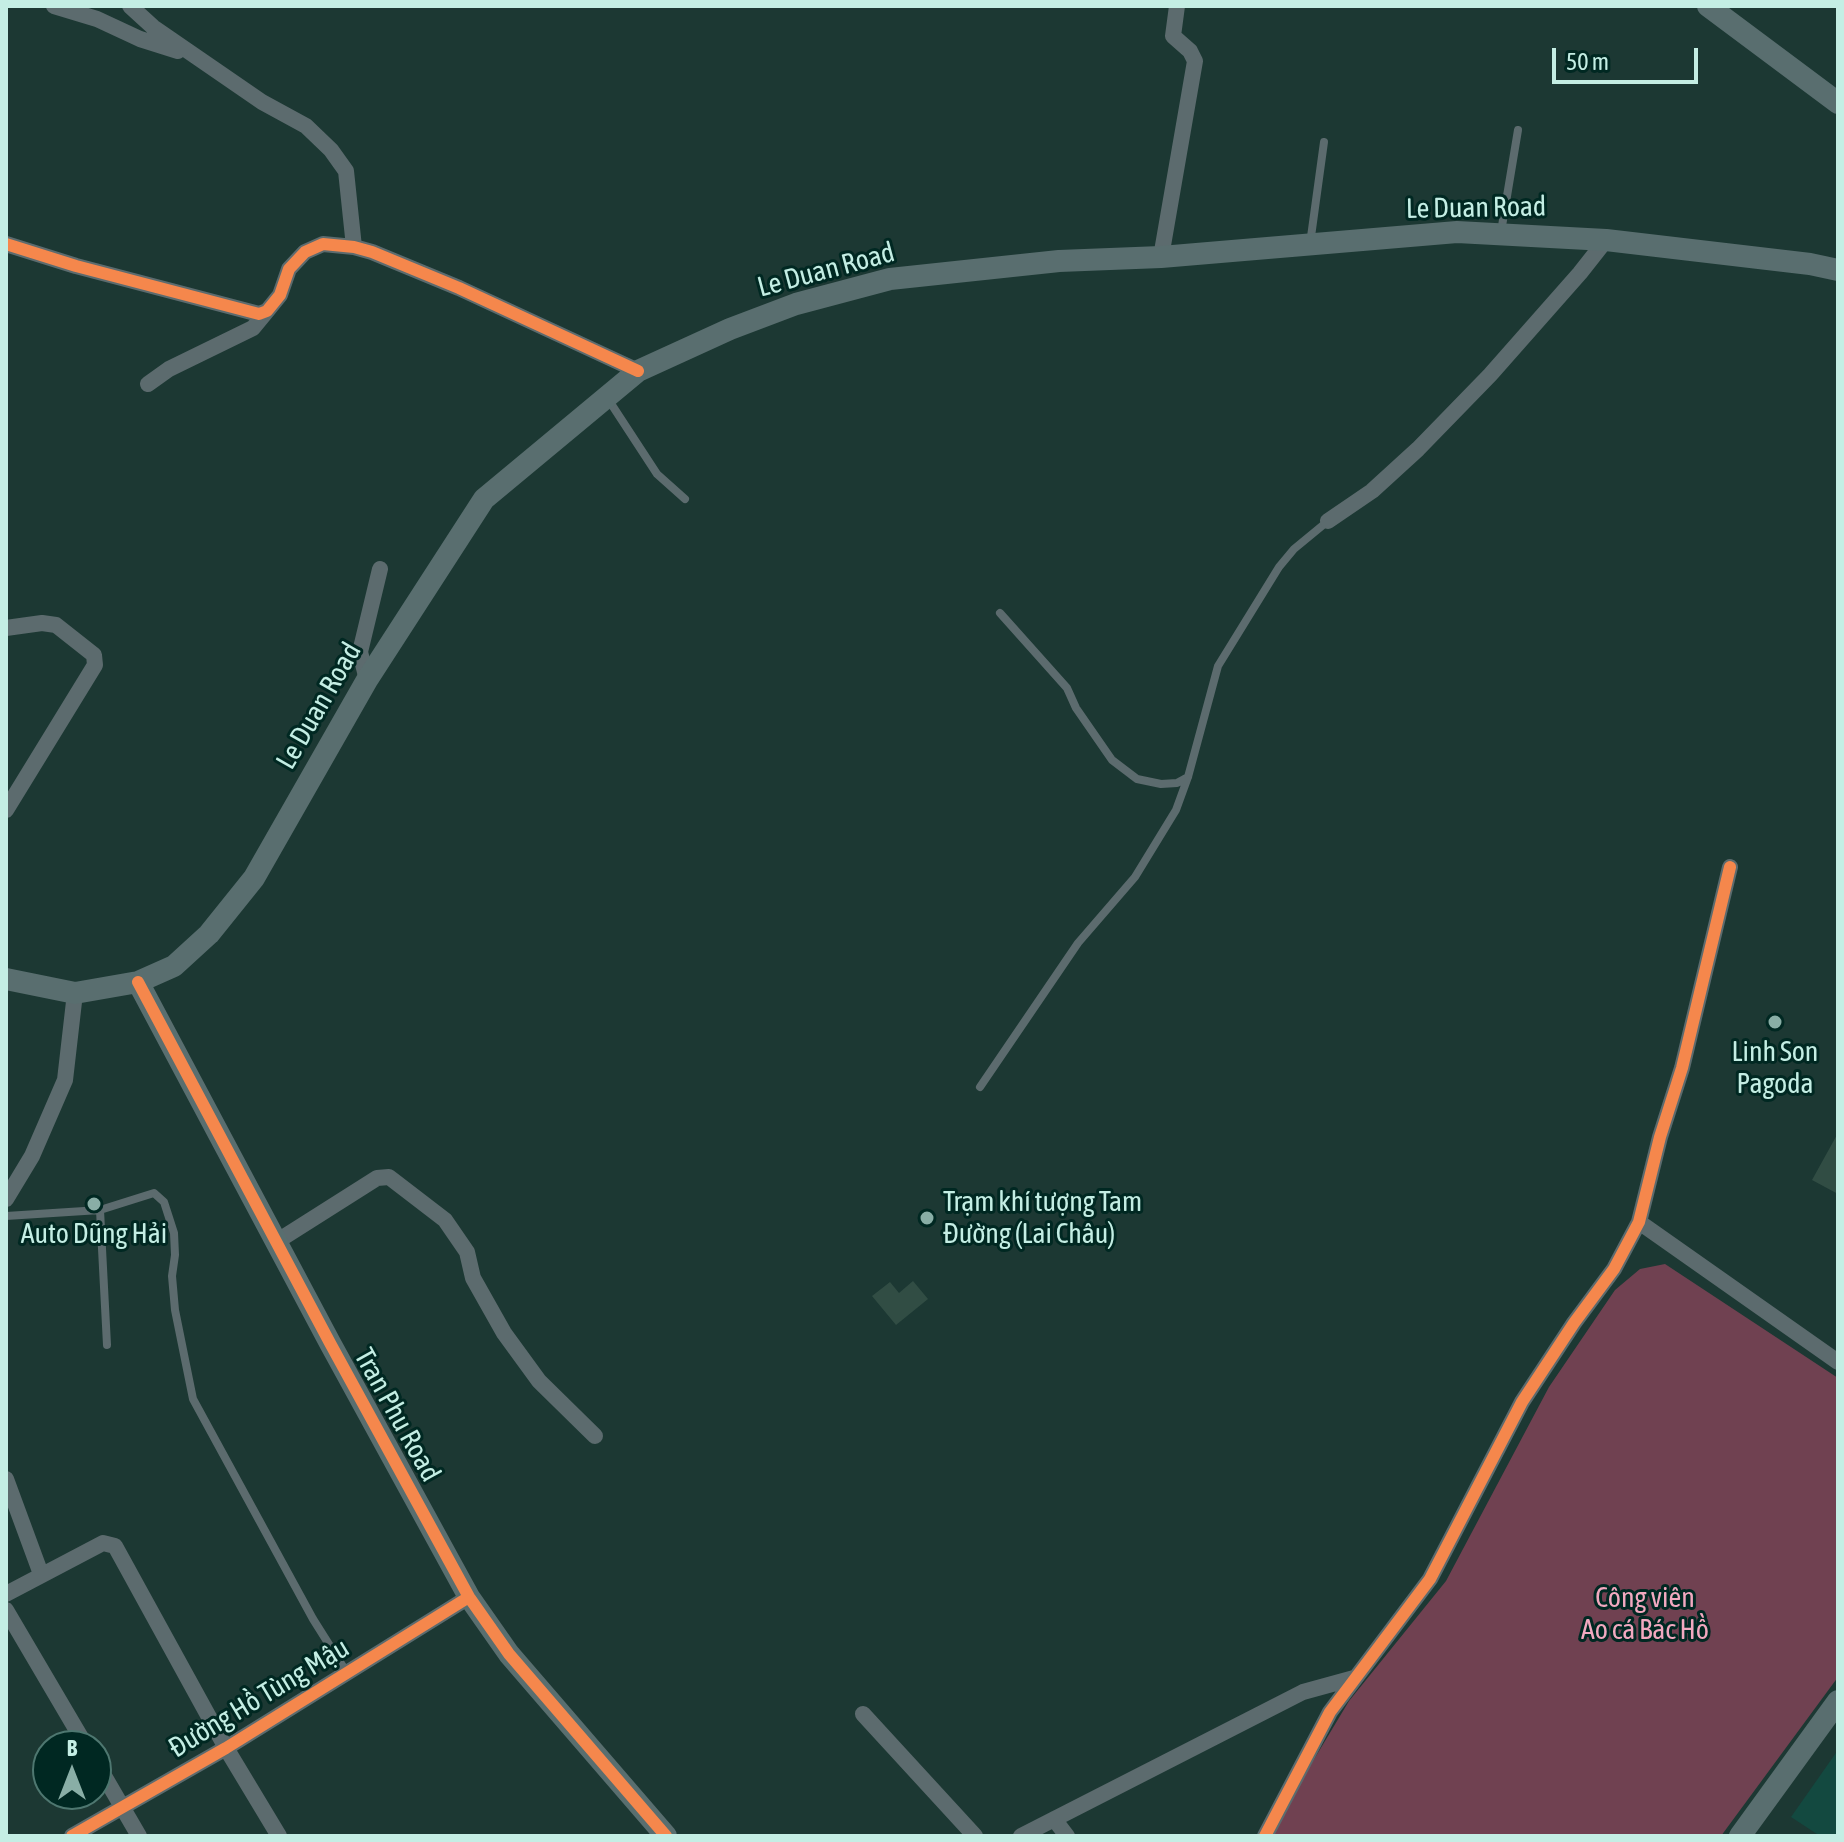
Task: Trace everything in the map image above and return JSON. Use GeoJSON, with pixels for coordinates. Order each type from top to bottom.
{"type":"FeatureCollection","features":[{"type":"Feature","properties":{"kind":"main road"},"geometry":{"type":"LineString","coordinates":[[1708,6],[1838,103]]}},
{"type":"Feature","properties":{"kind":"main road","name":"Le Duan Road"},"geometry":{"type":"LineString","coordinates":[[75,993],[138,982],[174,966],[209,934],[254,878],[367,680],[484,499],[638,371],[730,329],[796,304],[890,279],[1059,261],[1161,257],[1457,232],[1606,240],[1838,270]]}},
{"type":"Feature","properties":{"kind":"main road"},"geometry":{"type":"LineString","coordinates":[[6,979],[75,993]]}},
{"type":"Feature","properties":{"kind":"main road","name":"Tran Phu Road"},"geometry":{"type":"LineString","coordinates":[[138,982],[469,1597],[509,1654],[666,1836]]}},
{"type":"Feature","properties":{"kind":"main road"},"geometry":{"type":"LineString","coordinates":[[1740,1836],[1838,1701]]}},
{"type":"Feature","properties":{"kind":"street"},"geometry":{"type":"LineString","coordinates":[[54,6],[199,58]]}},
{"type":"Feature","properties":{"kind":"street"},"geometry":{"type":"LineString","coordinates":[[130,6],[153,27],[262,102],[306,126],[331,150],[346,171],[354,247]]}},
{"type":"Feature","properties":{"kind":"street"},"geometry":{"type":"LineString","coordinates":[[1161,257],[1195,61],[1190,51],[1173,36],[1177,6]]}},
{"type":"Feature","properties":{"kind":"street"},"geometry":{"type":"LineString","coordinates":[[1328,521],[1372,491],[1418,449],[1490,375],[1606,240]]}},
{"type":"Feature","properties":{"kind":"street"},"geometry":{"type":"LineString","coordinates":[[6,244],[76,266],[259,314],[267,311]]}},
{"type":"Feature","properties":{"kind":"street"},"geometry":{"type":"LineString","coordinates":[[148,384],[169,369],[253,328],[280,295],[289,269],[305,252],[323,244],[372,252],[459,288],[638,371]]}},
{"type":"Feature","properties":{"kind":"street"},"geometry":{"type":"LineString","coordinates":[[367,680],[360,652],[380,569]]}},
{"type":"Feature","properties":{"kind":"street"},"geometry":{"type":"LineString","coordinates":[[6,628],[42,623],[56,625],[94,655],[95,665],[6,810]]}},
{"type":"Feature","properties":{"kind":"street"},"geometry":{"type":"LineString","coordinates":[[1265,1836],[1330,1712],[1430,1579],[1522,1402],[1614,1269],[1639,1222],[1660,1137],[1682,1068],[1730,867]]}},
{"type":"Feature","properties":{"kind":"street"},"geometry":{"type":"LineString","coordinates":[[6,1199],[32,1156],[65,1080],[75,993]]}},
{"type":"Feature","properties":{"kind":"street"},"geometry":{"type":"LineString","coordinates":[[276,1242],[377,1178],[389,1177],[445,1220],[467,1252],[473,1278],[504,1333],[539,1381],[595,1436]]}},
{"type":"Feature","properties":{"kind":"street"},"geometry":{"type":"LineString","coordinates":[[1639,1222],[1838,1362]]}},
{"type":"Feature","properties":{"kind":"street"},"geometry":{"type":"LineString","coordinates":[[6,1479],[41,1574]]}},
{"type":"Feature","properties":{"kind":"street"},"geometry":{"type":"LineString","coordinates":[[6,1594],[103,1543],[115,1546],[226,1748],[279,1836]]}},
{"type":"Feature","properties":{"kind":"street","name":"Đường Hồ Tùng Mậu"},"geometry":{"type":"LineString","coordinates":[[72,1836],[226,1748],[469,1597]]}},
{"type":"Feature","properties":{"kind":"street"},"geometry":{"type":"LineString","coordinates":[[6,1610],[77,1730]]}},
{"type":"Feature","properties":{"kind":"street"},"geometry":{"type":"LineString","coordinates":[[1021,1836],[1303,1692],[1354,1678]]}},
{"type":"Feature","properties":{"kind":"street"},"geometry":{"type":"LineString","coordinates":[[863,1714],[975,1836]]}},
{"type":"Feature","properties":{"kind":"street"},"geometry":{"type":"LineString","coordinates":[[112,1789],[139,1836]]}},
{"type":"Feature","properties":{"kind":"street"},"geometry":{"type":"LineString","coordinates":[[1054,1819],[1067,1836]]}},
{"type":"Feature","properties":{"kind":"lane"},"geometry":{"type":"LineString","coordinates":[[1501,234],[1518,130]]}},
{"type":"Feature","properties":{"kind":"lane"},"geometry":{"type":"LineString","coordinates":[[1310,245],[1324,142]]}},
{"type":"Feature","properties":{"kind":"lane"},"geometry":{"type":"LineString","coordinates":[[608,398],[657,474],[685,499]]}},
{"type":"Feature","properties":{"kind":"lane"},"geometry":{"type":"LineString","coordinates":[[980,1087],[1078,943],[1135,877],[1176,810],[1218,666],[1279,567],[1303,541],[1328,521]]}},
{"type":"Feature","properties":{"kind":"lane"},"geometry":{"type":"LineString","coordinates":[[1000,613],[1067,688],[1076,708],[1112,760],[1137,779],[1161,784],[1177,783],[1188,777]]}},
{"type":"Feature","properties":{"kind":"lane"},"geometry":{"type":"LineString","coordinates":[[6,1216],[100,1210],[154,1193],[164,1202],[174,1233],[172,1276],[175,1310],[193,1399],[313,1619],[347,1674]]}},
{"type":"Feature","properties":{"kind":"lane"},"geometry":{"type":"LineString","coordinates":[[100,1210],[107,1345]]}},
{"type":"Feature","properties":{"kind":"shaded area"},"geometry":{"type":"Polygon","coordinates":[[[1838,1750],[1838,1836],[1820,1836],[1791,1817],[1838,1750]]]}},
{"type":"Feature","properties":{"kind":"green space","name":"Công viên Ao cá Bác Hồ"},"geometry":{"type":"Polygon","coordinates":[[[1665,1264],[1838,1378],[1838,1677],[1721,1836],[1272,1836],[1349,1701],[1446,1581],[1549,1387],[1615,1290],[1640,1269],[1665,1264]]]}},
{"type":"Feature","properties":{"kind":"building"},"geometry":{"type":"Polygon","coordinates":[[[1838,1133],[1838,1194],[1812,1180],[1838,1133]]]}},
{"type":"Feature","properties":{"kind":"building"},"geometry":{"type":"Polygon","coordinates":[[[913,1281],[928,1299],[896,1325],[872,1296],[890,1282],[899,1293],[913,1281]]]}},
{"type":"Feature","properties":{"kind":"cycle path"},"geometry":{"type":"LineString","coordinates":[[6,244],[76,266],[259,314],[267,311],[280,295],[289,269],[305,252],[323,244],[354,247],[459,288],[638,371]]}},
{"type":"Feature","properties":{"kind":"cycle path"},"geometry":{"type":"LineString","coordinates":[[1265,1836],[1330,1712],[1430,1579],[1522,1402],[1614,1269],[1639,1222],[1660,1137],[1682,1068],[1730,867]]}},
{"type":"Feature","properties":{"kind":"cycle path"},"geometry":{"type":"LineString","coordinates":[[138,982],[469,1597],[509,1654],[666,1836]]}},
{"type":"Feature","properties":{"kind":"cycle path"},"geometry":{"type":"LineString","coordinates":[[72,1836],[226,1748],[469,1597]]}},
{"type":"Feature","properties":{"kind":"place","name":"Linh Son Pagoda"},"geometry":{"type":"Point","coordinates":[1775,1022]}},
{"type":"Feature","properties":{"kind":"place","name":"Auto Dũng Hải"},"geometry":{"type":"Point","coordinates":[94,1204]}},
{"type":"Feature","properties":{"kind":"place","name":"Trạm khí tượng Tam Đường (Lai Châu)"},"geometry":{"type":"Point","coordinates":[927,1218]}}]}
